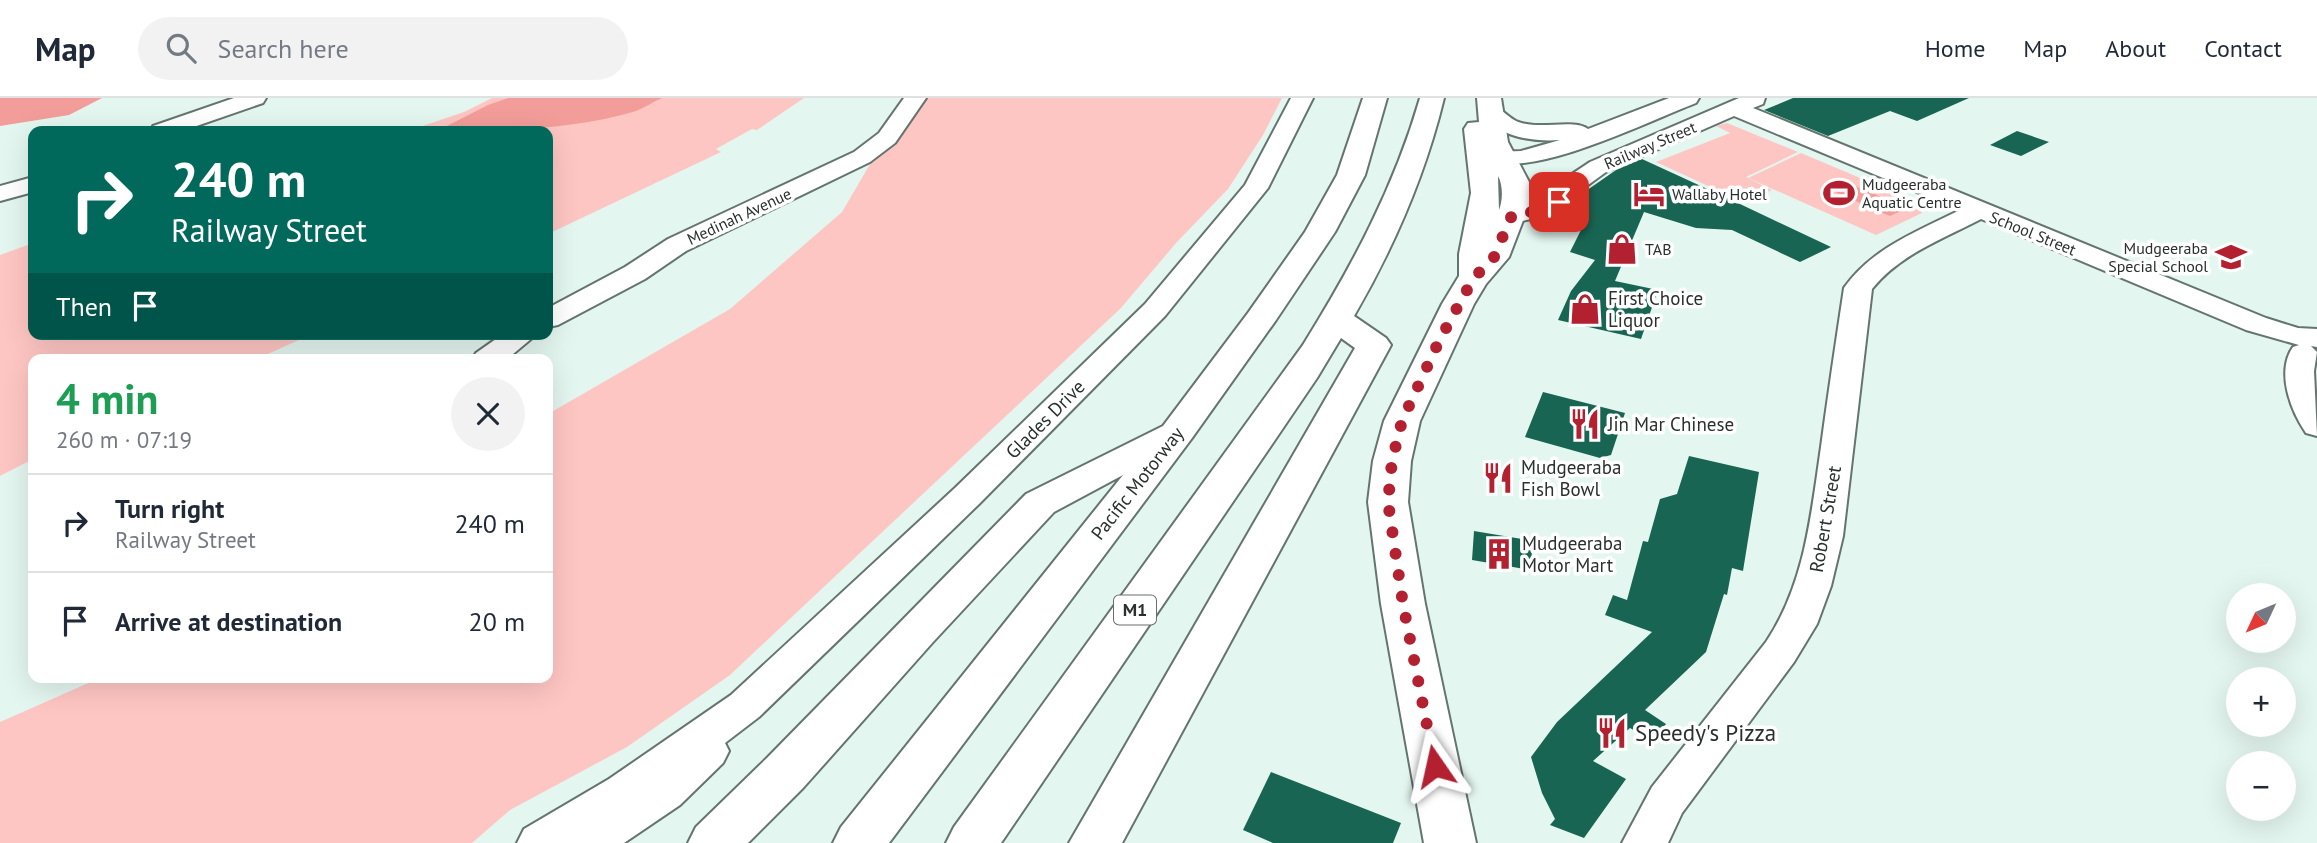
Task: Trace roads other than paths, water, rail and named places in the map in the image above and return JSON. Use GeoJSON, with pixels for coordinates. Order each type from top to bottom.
{"type":"FeatureCollection","features":[{"type":"Feature","properties":{"kind":"main road","name":"Pacific Motorway"},"geometry":{"type":"LineString","coordinates":[[859,843],[1179,430],[1320,232],[1351,175],[1375,98]]}},
{"type":"Feature","properties":{"kind":"main road","name":"M1"},"geometry":{"type":"LineString","coordinates":[[972,843],[1299,378],[1336,319],[1377,246],[1406,184],[1425,131],[1432,98]]}},
{"type":"Feature","properties":{"kind":"main road"},"geometry":{"type":"LineString","coordinates":[[1450,843],[1403,604],[1388,502],[1392,461],[1402,421],[1439,341],[1473,279],[1494,257],[1512,215],[1516,198],[1498,159],[1484,102]]}},
{"type":"Feature","properties":{"kind":"main road"},"geometry":{"type":"LineString","coordinates":[[1473,279],[1472,253],[1498,159]]}},
{"type":"Feature","properties":{"kind":"main road"},"geometry":{"type":"LineString","coordinates":[[1095,843],[1374,345],[1336,319]]}},
{"type":"Feature","properties":{"kind":"main road"},"geometry":{"type":"LineString","coordinates":[[714,843],[785,773],[917,630],[1040,503],[1179,430]]}},
{"type":"Feature","properties":{"kind":"street"},"geometry":{"type":"LineString","coordinates":[[175,126],[254,98]]}},
{"type":"Feature","properties":{"kind":"street","name":"Medinah Avenue"},"geometry":{"type":"LineString","coordinates":[[553,316],[635,273],[677,245],[862,157],[887,138],[915,98]]}},
{"type":"Feature","properties":{"kind":"street","name":"Glades Drive"},"geometry":{"type":"LineString","coordinates":[[588,843],[675,784],[713,746],[745,706],[967,496],[1155,310],[1256,188],[1302,98]]}},
{"type":"Feature","properties":{"kind":"street","name":"Railway Street"},"geometry":{"type":"LineString","coordinates":[[1498,159],[1548,142],[1602,129],[1688,98]]}},
{"type":"Feature","properties":{"kind":"street","name":"Railway Street"},"geometry":{"type":"LineString","coordinates":[[1484,102],[1507,125],[1534,132],[1567,133],[1602,129]]}},
{"type":"Feature","properties":{"kind":"street","name":"Railway Street"},"geometry":{"type":"LineString","coordinates":[[1512,215],[1552,208],[1582,177],[1640,148],[1746,103]]}},
{"type":"Feature","properties":{"kind":"street","name":"School Street"},"geometry":{"type":"LineString","coordinates":[[1746,103],[1978,211],[2306,342]]}},
{"type":"Feature","properties":{"kind":"street","name":"Railway Street"},"geometry":{"type":"LineString","coordinates":[[1498,159],[1522,172],[1602,129]]}},
{"type":"Feature","properties":{"kind":"street"},"geometry":{"type":"LineString","coordinates":[[0,194],[28,186]]}},
{"type":"Feature","properties":{"kind":"street","name":"Robert Street"},"geometry":{"type":"LineString","coordinates":[[1645,843],[1667,800],[1780,652],[1798,624],[1813,586],[1825,536],[1858,288],[1878,266],[1895,255],[1978,211]]}},
{"type":"Feature","properties":{"kind":"street"},"geometry":{"type":"LineString","coordinates":[[494,354],[514,340]]}},
{"type":"Feature","properties":{"kind":"street"},"geometry":{"type":"LineString","coordinates":[[2306,342],[2300,361],[2300,377],[2317,426]]}},
{"type":"Feature","properties":{"kind":"street","name":"Glades Drive"},"geometry":{"type":"LineString","coordinates":[[540,843],[624,792],[745,706]]}},
{"type":"Feature","properties":{"kind":"place","name":"Mudgeeraba Aquatic Centre"},"geometry":{"type":"Point","coordinates":[1839,193]}},
{"type":"Feature","properties":{"kind":"place","name":"Wallaby Hotel"},"geometry":{"type":"Point","coordinates":[1649,194]}},
{"type":"Feature","properties":{"kind":"place","name":"TAB"},"geometry":{"type":"Point","coordinates":[1622,249]}},
{"type":"Feature","properties":{"kind":"place","name":"Mudgeeraba Special School"},"geometry":{"type":"Point","coordinates":[2231,257]}},
{"type":"Feature","properties":{"kind":"place","name":"First Choice Liquor"},"geometry":{"type":"Point","coordinates":[1585,309]}},
{"type":"Feature","properties":{"kind":"place","name":"Jin Mar Chinese"},"geometry":{"type":"Point","coordinates":[1585,424]}},
{"type":"Feature","properties":{"kind":"place","name":"Mudgeeraba Fish Bowl"},"geometry":{"type":"Point","coordinates":[1498,478]}},
{"type":"Feature","properties":{"kind":"place","name":"Mudgeeraba Motor Mart"},"geometry":{"type":"Point","coordinates":[1499,554]}},
{"type":"Feature","properties":{"kind":"place","name":"Speedy's Pizza"},"geometry":{"type":"Point","coordinates":[1612,733]}}]}
